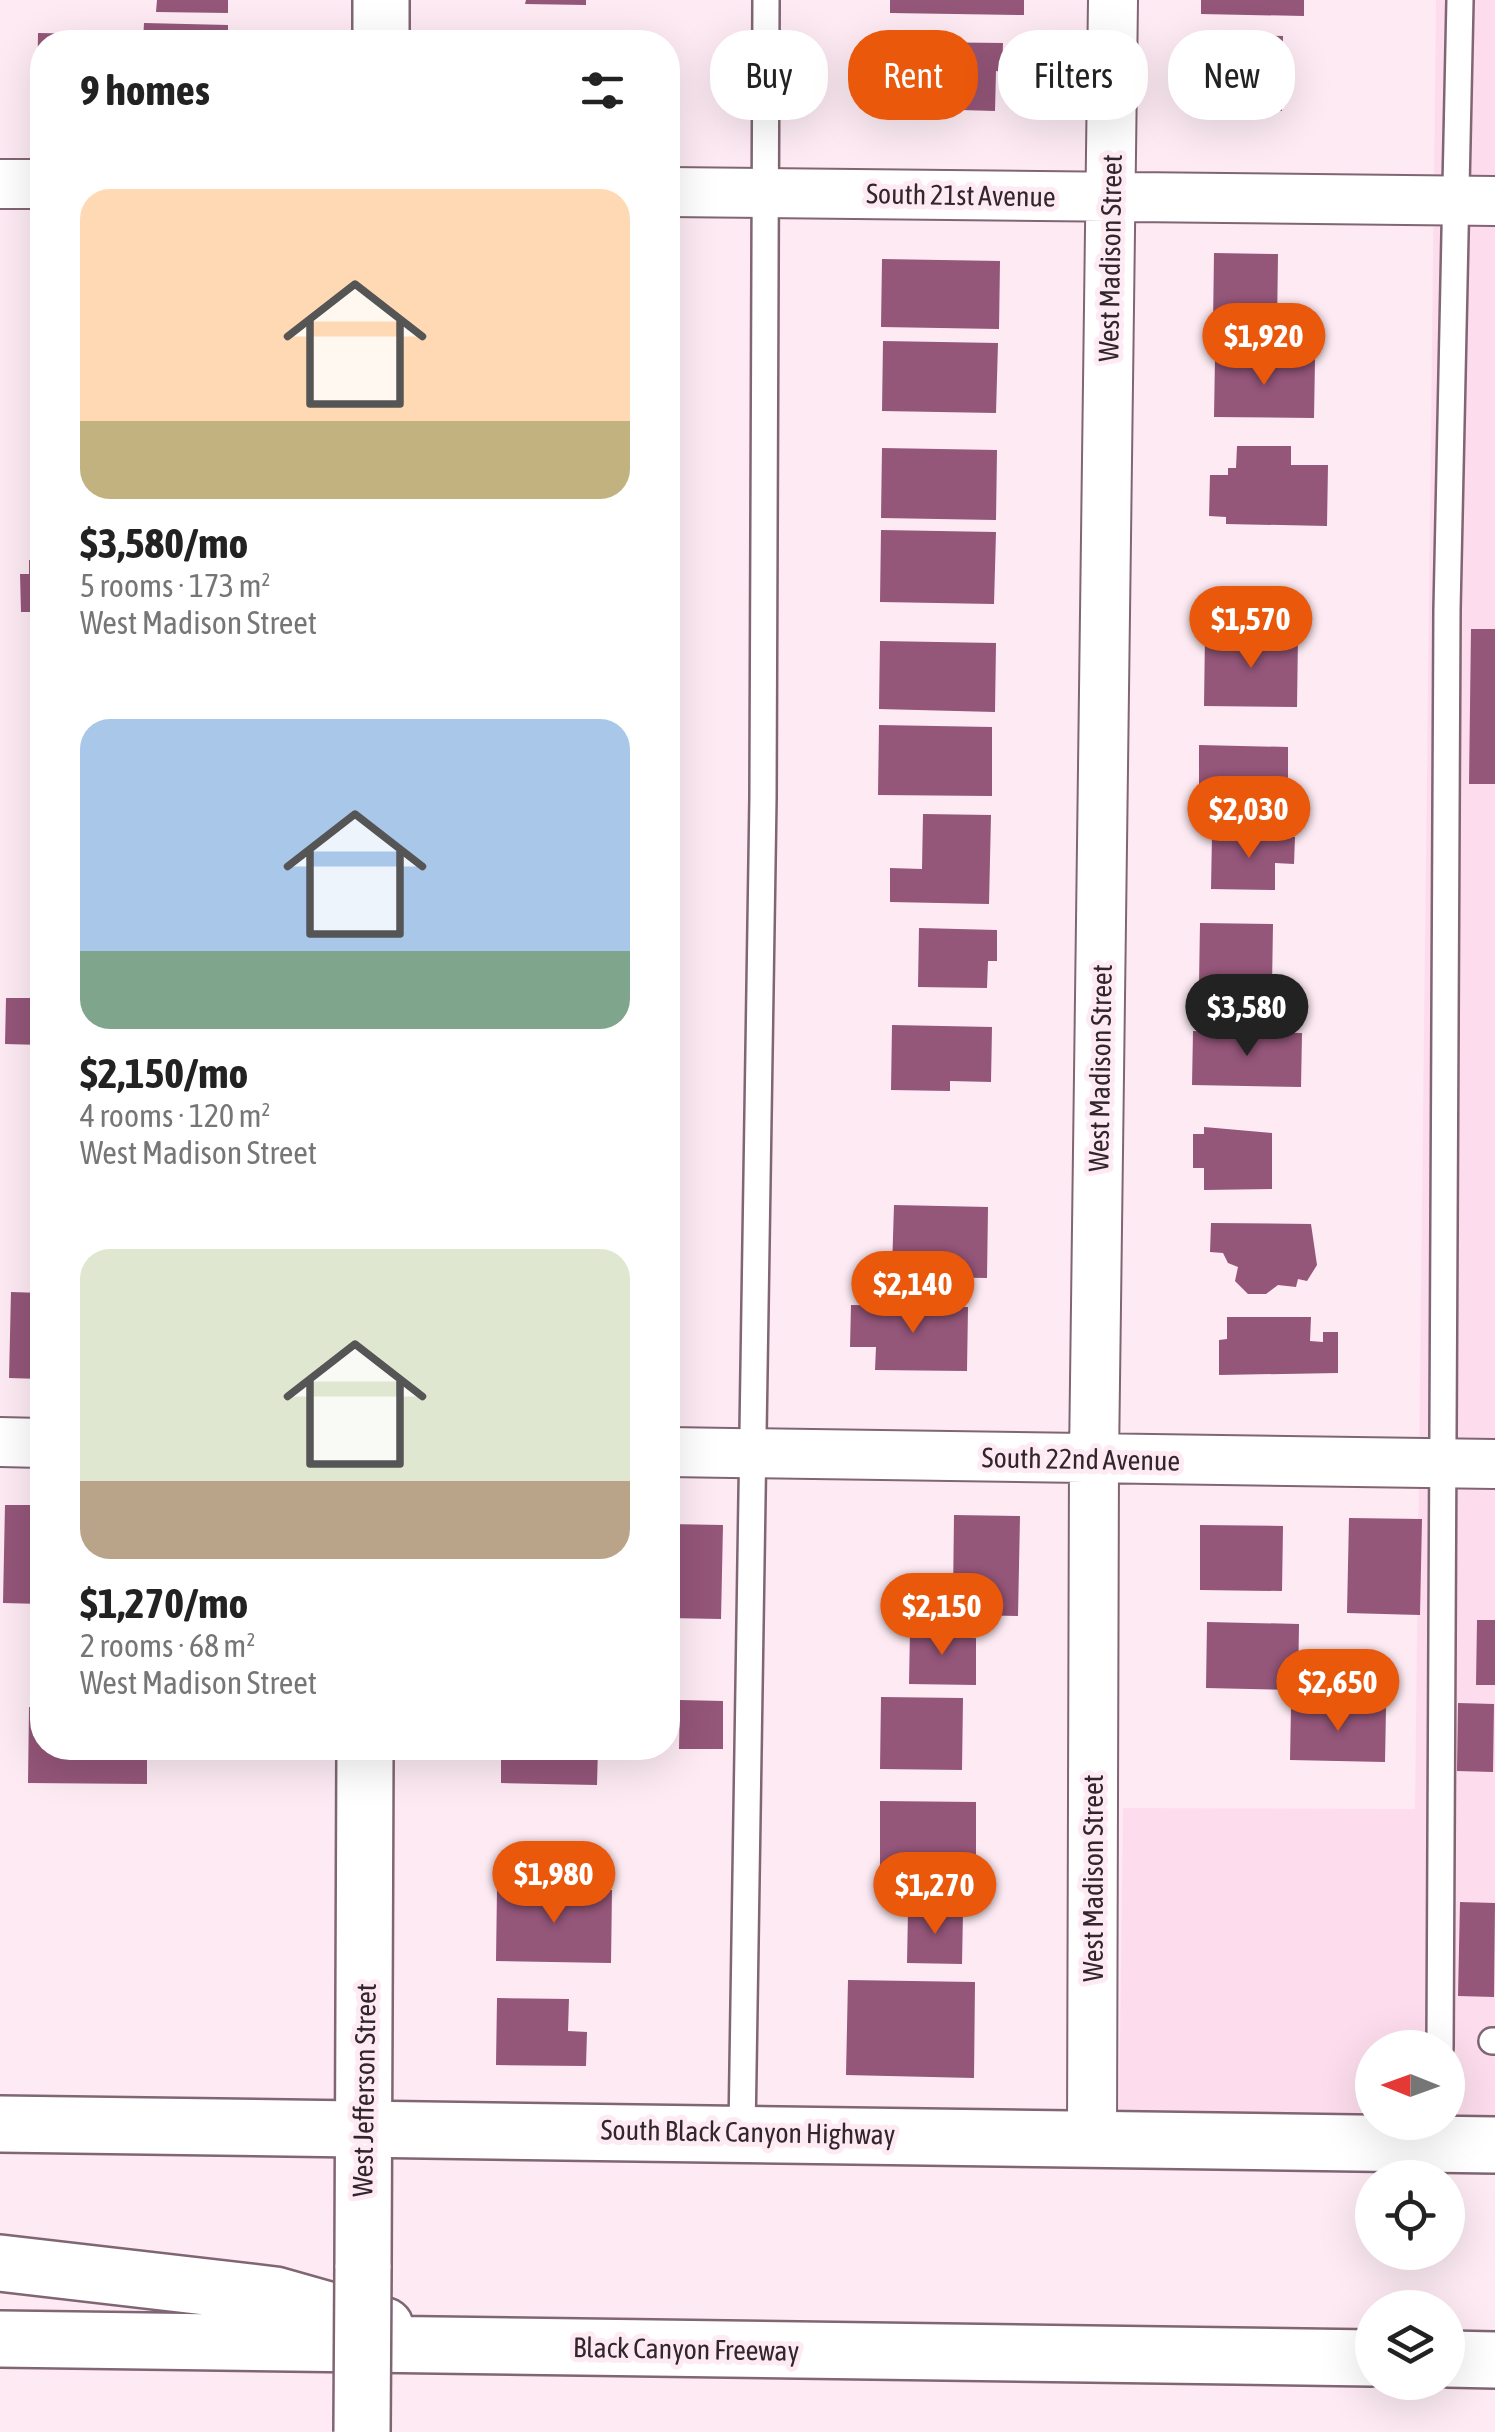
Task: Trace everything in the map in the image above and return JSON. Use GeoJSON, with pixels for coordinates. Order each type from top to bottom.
{"type":"FeatureCollection","features":[{"type":"Feature","properties":{"kind":"main road"},"geometry":{"type":"LineString","coordinates":[[381,30],[382,0]]}},
{"type":"Feature","properties":{"kind":"main road","name":"West Jefferson Street"},"geometry":{"type":"LineString","coordinates":[[362,2432],[365,1760]]}},
{"type":"Feature","properties":{"kind":"main road","name":"South Black Canyon Highway"},"geometry":{"type":"LineString","coordinates":[[0,2124],[1092,2137],[1355,2135]]}},
{"type":"Feature","properties":{"kind":"main road","name":"South Black Canyon Highway"},"geometry":{"type":"LineString","coordinates":[[1465,2139],[1495,2145]]}},
{"type":"Feature","properties":{"kind":"main road"},"geometry":{"type":"LineString","coordinates":[[0,2262],[274,2295],[455,2346]]}},
{"type":"Feature","properties":{"kind":"main road","name":"Black Canyon Freeway"},"geometry":{"type":"LineString","coordinates":[[0,2340],[1355,2358]]}},
{"type":"Feature","properties":{"kind":"main road"},"geometry":{"type":"LineString","coordinates":[[1465,2359],[1495,2360]]}},
{"type":"Feature","properties":{"kind":"street","name":"West Madison Street"},"geometry":{"type":"LineString","coordinates":[[1092,2137],[1094,1460],[1114,0]]}},
{"type":"Feature","properties":{"kind":"street"},"geometry":{"type":"LineString","coordinates":[[0,184],[30,184]]}},
{"type":"Feature","properties":{"kind":"street","name":"South 21st Avenue"},"geometry":{"type":"LineString","coordinates":[[680,192],[1477,200]]}},
{"type":"Feature","properties":{"kind":"street"},"geometry":{"type":"LineString","coordinates":[[0,1442],[30,1443]]}},
{"type":"Feature","properties":{"kind":"street","name":"South 22nd Avenue"},"geometry":{"type":"LineString","coordinates":[[680,1452],[1495,1464]]}},
{"type":"Feature","properties":{"kind":"lane"},"geometry":{"type":"LineString","coordinates":[[742,2132],[763,779],[766,0]]}},
{"type":"Feature","properties":{"kind":"lane"},"geometry":{"type":"LineString","coordinates":[[1440,2030],[1447,610],[1477,200],[1460,0]]}},
{"type":"Feature","properties":{"kind":"shaded area"},"geometry":{"type":"Polygon","coordinates":[[[1436,0],[1495,0],[1495,2118],[1465,2117],[1465,2030],[1355,2030],[1355,2116],[1119,2113],[1123,1808],[1415,1809],[1436,0]]]}},
{"type":"Feature","properties":{"kind":"building"},"geometry":{"type":"Polygon","coordinates":[[[157,0],[228,0],[228,13],[156,12],[157,0]]]}},
{"type":"Feature","properties":{"kind":"building"},"geometry":{"type":"Polygon","coordinates":[[[526,0],[586,0],[586,5],[525,4],[526,0]]]}},
{"type":"Feature","properties":{"kind":"building"},"geometry":{"type":"Polygon","coordinates":[[[890,0],[1024,0],[1024,15],[890,13],[890,0]]]}},
{"type":"Feature","properties":{"kind":"building"},"geometry":{"type":"Polygon","coordinates":[[[1201,0],[1304,0],[1304,16],[1201,14],[1201,0]]]}},
{"type":"Feature","properties":{"kind":"building"},"geometry":{"type":"Polygon","coordinates":[[[144,23],[228,25],[228,30],[144,30],[144,23]]]}},
{"type":"Feature","properties":{"kind":"building"},"geometry":{"type":"Polygon","coordinates":[[[978,43],[998,43],[995,111],[978,111],[978,43]]]}},
{"type":"Feature","properties":{"kind":"building"},"geometry":{"type":"Polygon","coordinates":[[[1214,253],[1278,254],[1277,327],[1213,326],[1214,253]]]}},
{"type":"Feature","properties":{"kind":"building"},"geometry":{"type":"Polygon","coordinates":[[[882,259],[1000,261],[999,329],[881,327],[882,259]]]}},
{"type":"Feature","properties":{"kind":"building"},"geometry":{"type":"Polygon","coordinates":[[[883,341],[998,343],[996,413],[882,411],[883,341]]]}},
{"type":"Feature","properties":{"kind":"building"},"geometry":{"type":"Polygon","coordinates":[[[1215,357],[1315,359],[1314,418],[1214,417],[1215,357]]]}},
{"type":"Feature","properties":{"kind":"building"},"geometry":{"type":"Polygon","coordinates":[[[1237,446],[1291,446],[1291,465],[1328,465],[1327,526],[1226,524],[1226,517],[1209,516],[1210,475],[1228,475],[1228,468],[1236,468],[1237,446]]]}},
{"type":"Feature","properties":{"kind":"building"},"geometry":{"type":"Polygon","coordinates":[[[882,448],[997,450],[996,520],[881,518],[882,448]]]}},
{"type":"Feature","properties":{"kind":"building"},"geometry":{"type":"Polygon","coordinates":[[[881,530],[996,532],[994,604],[880,602],[881,530]]]}},
{"type":"Feature","properties":{"kind":"building"},"geometry":{"type":"Polygon","coordinates":[[[30,560],[30,612],[21,612],[20,574],[29,574],[30,560]]]}},
{"type":"Feature","properties":{"kind":"building"},"geometry":{"type":"Polygon","coordinates":[[[1471,629],[1495,629],[1495,784],[1469,784],[1471,629]]]}},
{"type":"Feature","properties":{"kind":"building"},"geometry":{"type":"Polygon","coordinates":[[[1205,634],[1298,636],[1297,707],[1204,706],[1205,634]]]}},
{"type":"Feature","properties":{"kind":"building"},"geometry":{"type":"Polygon","coordinates":[[[880,641],[996,643],[995,712],[879,709],[880,641]]]}},
{"type":"Feature","properties":{"kind":"building"},"geometry":{"type":"Polygon","coordinates":[[[879,725],[992,727],[992,796],[878,795],[879,725]]]}},
{"type":"Feature","properties":{"kind":"building"},"geometry":{"type":"Polygon","coordinates":[[[1199,745],[1288,747],[1288,798],[1199,797],[1199,745]]]}},
{"type":"Feature","properties":{"kind":"building"},"geometry":{"type":"Polygon","coordinates":[[[923,814],[991,815],[989,904],[890,902],[890,868],[922,869],[923,814]]]}},
{"type":"Feature","properties":{"kind":"building"},"geometry":{"type":"Polygon","coordinates":[[[1212,835],[1295,837],[1294,864],[1275,863],[1275,890],[1211,889],[1212,835]]]}},
{"type":"Feature","properties":{"kind":"building"},"geometry":{"type":"Polygon","coordinates":[[[1200,923],[1273,924],[1272,986],[1199,985],[1200,923]]]}},
{"type":"Feature","properties":{"kind":"building"},"geometry":{"type":"Polygon","coordinates":[[[919,928],[997,930],[997,961],[988,961],[987,988],[918,987],[919,928]]]}},
{"type":"Feature","properties":{"kind":"building"},"geometry":{"type":"Polygon","coordinates":[[[6,998],[30,998],[30,1045],[5,1044],[6,998]]]}},
{"type":"Feature","properties":{"kind":"building"},"geometry":{"type":"Polygon","coordinates":[[[892,1025],[992,1027],[991,1082],[950,1081],[950,1091],[891,1090],[892,1025]]]}},
{"type":"Feature","properties":{"kind":"building"},"geometry":{"type":"Polygon","coordinates":[[[1193,1031],[1302,1033],[1301,1087],[1192,1085],[1193,1031]]]}},
{"type":"Feature","properties":{"kind":"building"},"geometry":{"type":"Polygon","coordinates":[[[1204,1127],[1272,1133],[1272,1189],[1204,1190],[1204,1168],[1193,1168],[1193,1134],[1204,1134],[1204,1127]]]}},
{"type":"Feature","properties":{"kind":"building"},"geometry":{"type":"Polygon","coordinates":[[[894,1205],[988,1207],[987,1278],[919,1277],[919,1269],[892,1269],[894,1205]]]}},
{"type":"Feature","properties":{"kind":"building"},"geometry":{"type":"Polygon","coordinates":[[[1211,1223],[1311,1224],[1317,1265],[1307,1281],[1298,1279],[1296,1287],[1278,1285],[1266,1294],[1248,1294],[1235,1281],[1238,1267],[1228,1263],[1223,1253],[1210,1252],[1211,1223]]]}},
{"type":"Feature","properties":{"kind":"building"},"geometry":{"type":"Polygon","coordinates":[[[11,1292],[30,1293],[30,1379],[9,1378],[11,1292]]]}},
{"type":"Feature","properties":{"kind":"building"},"geometry":{"type":"Polygon","coordinates":[[[851,1305],[968,1307],[967,1371],[875,1370],[876,1347],[850,1347],[851,1305]]]}},
{"type":"Feature","properties":{"kind":"building"},"geometry":{"type":"Polygon","coordinates":[[[1227,1317],[1311,1317],[1310,1341],[1323,1342],[1323,1332],[1338,1332],[1338,1373],[1219,1375],[1219,1340],[1227,1339],[1227,1317]]]}},
{"type":"Feature","properties":{"kind":"building"},"geometry":{"type":"Polygon","coordinates":[[[5,1505],[30,1505],[30,1604],[3,1603],[5,1505]]]}},
{"type":"Feature","properties":{"kind":"building"},"geometry":{"type":"Polygon","coordinates":[[[954,1515],[1020,1516],[1018,1616],[964,1615],[964,1597],[953,1596],[954,1515]]]}},
{"type":"Feature","properties":{"kind":"building"},"geometry":{"type":"Polygon","coordinates":[[[1349,1518],[1422,1519],[1420,1615],[1347,1613],[1349,1518]]]}},
{"type":"Feature","properties":{"kind":"building"},"geometry":{"type":"Polygon","coordinates":[[[680,1524],[723,1525],[721,1619],[680,1618],[680,1524]]]}},
{"type":"Feature","properties":{"kind":"building"},"geometry":{"type":"Polygon","coordinates":[[[1200,1525],[1283,1526],[1282,1591],[1200,1590],[1200,1525]]]}},
{"type":"Feature","properties":{"kind":"building"},"geometry":{"type":"Polygon","coordinates":[[[1477,1620],[1495,1620],[1495,1685],[1476,1685],[1477,1620]]]}},
{"type":"Feature","properties":{"kind":"building"},"geometry":{"type":"Polygon","coordinates":[[[1207,1622],[1299,1624],[1298,1690],[1206,1688],[1207,1622]]]}},
{"type":"Feature","properties":{"kind":"building"},"geometry":{"type":"Polygon","coordinates":[[[910,1630],[965,1631],[965,1638],[976,1638],[976,1685],[909,1684],[910,1630]]]}},
{"type":"Feature","properties":{"kind":"building"},"geometry":{"type":"Polygon","coordinates":[[[881,1697],[963,1698],[962,1770],[880,1769],[881,1697]]]}},
{"type":"Feature","properties":{"kind":"building"},"geometry":{"type":"Polygon","coordinates":[[[680,1700],[723,1701],[723,1749],[680,1749],[680,1700]]]}},
{"type":"Feature","properties":{"kind":"building"},"geometry":{"type":"Polygon","coordinates":[[[1458,1703],[1494,1704],[1493,1772],[1457,1771],[1458,1703]]]}},
{"type":"Feature","properties":{"kind":"building"},"geometry":{"type":"Polygon","coordinates":[[[29,1707],[30,1760],[147,1760],[147,1784],[28,1783],[29,1707]]]}},
{"type":"Feature","properties":{"kind":"building"},"geometry":{"type":"Polygon","coordinates":[[[1291,1707],[1386,1708],[1385,1762],[1290,1760],[1291,1707]]]}},
{"type":"Feature","properties":{"kind":"building"},"geometry":{"type":"Polygon","coordinates":[[[501,1760],[598,1760],[597,1785],[501,1783],[501,1760]]]}},
{"type":"Feature","properties":{"kind":"building"},"geometry":{"type":"Polygon","coordinates":[[[880,1801],[976,1802],[976,1880],[880,1880],[880,1801]]]}},
{"type":"Feature","properties":{"kind":"building"},"geometry":{"type":"Polygon","coordinates":[[[497,1888],[612,1890],[611,1963],[496,1961],[497,1888]]]}},
{"type":"Feature","properties":{"kind":"building"},"geometry":{"type":"Polygon","coordinates":[[[1460,1902],[1495,1903],[1494,1997],[1458,1996],[1460,1902]]]}},
{"type":"Feature","properties":{"kind":"building"},"geometry":{"type":"Polygon","coordinates":[[[908,1911],[963,1912],[962,1964],[907,1963],[908,1911]]]}},
{"type":"Feature","properties":{"kind":"building"},"geometry":{"type":"Polygon","coordinates":[[[848,1980],[975,1982],[974,2078],[846,2075],[848,1980]]]}},
{"type":"Feature","properties":{"kind":"building"},"geometry":{"type":"Polygon","coordinates":[[[497,1998],[569,1999],[568,2031],[587,2032],[586,2066],[496,2065],[497,1998]]]}}]}
